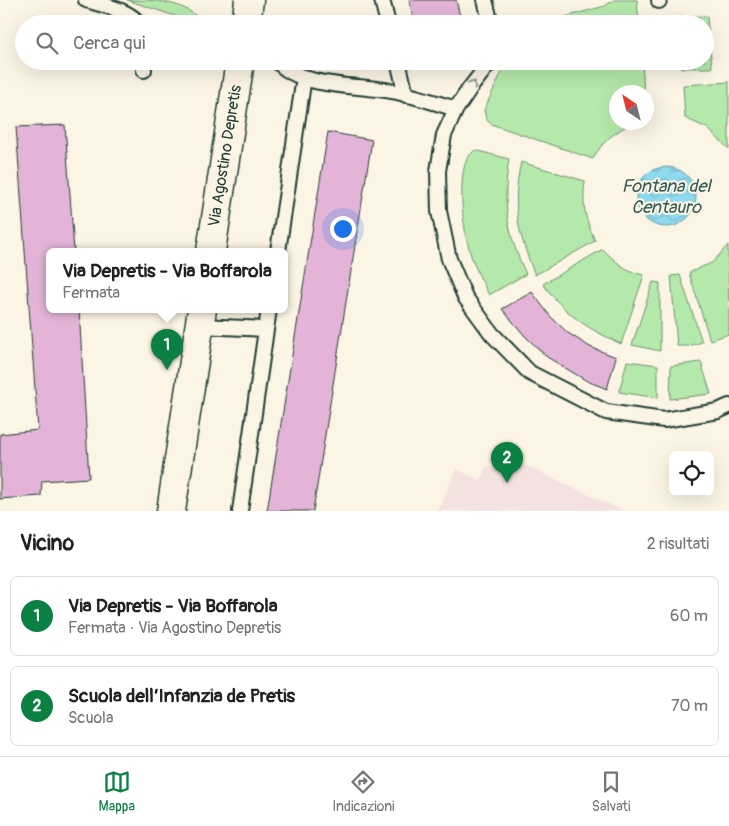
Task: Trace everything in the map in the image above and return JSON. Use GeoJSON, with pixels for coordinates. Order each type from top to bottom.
{"type":"FeatureCollection","features":[{"type":"Feature","properties":{"kind":"street"},"geometry":{"type":"LineString","coordinates":[[247,15],[249,0]]}},
{"type":"Feature","properties":{"kind":"street","name":"Via Agostino Depretis"},"geometry":{"type":"LineString","coordinates":[[210,248],[239,70]]}},
{"type":"Feature","properties":{"kind":"street"},"geometry":{"type":"LineString","coordinates":[[171,511],[201,317]]}},
{"type":"Feature","properties":{"kind":"lane"},"geometry":{"type":"LineString","coordinates":[[86,0],[130,15]]}},
{"type":"Feature","properties":{"kind":"lane"},"geometry":{"type":"LineString","coordinates":[[249,0],[254,15]]}},
{"type":"Feature","properties":{"kind":"lane"},"geometry":{"type":"LineString","coordinates":[[382,0],[386,15]]}},
{"type":"Feature","properties":{"kind":"lane"},"geometry":{"type":"LineString","coordinates":[[486,0],[490,15]]}},
{"type":"Feature","properties":{"kind":"lane"},"geometry":{"type":"LineString","coordinates":[[288,70],[317,82],[396,92],[456,109]]}},
{"type":"Feature","properties":{"kind":"lane"},"geometry":{"type":"LineString","coordinates":[[400,70],[406,95]]}},
{"type":"Feature","properties":{"kind":"lane"},"geometry":{"type":"LineString","coordinates":[[484,70],[456,109],[444,134],[438,172],[439,211],[449,259],[465,297],[492,334],[530,373],[606,412],[664,420],[718,411],[729,406]]}},
{"type":"Feature","properties":{"kind":"lane"},"geometry":{"type":"LineString","coordinates":[[278,248],[304,77]]}},
{"type":"Feature","properties":{"kind":"lane"},"geometry":{"type":"LineString","coordinates":[[240,511],[268,313]]}},
{"type":"Feature","properties":{"kind":"lane"},"geometry":{"type":"LineString","coordinates":[[201,317],[266,329]]}},
{"type":"Feature","properties":{"kind":"shaded area"},"geometry":{"type":"Polygon","coordinates":[[[508,457],[624,511],[437,511],[457,469],[480,480],[487,465],[501,472],[508,457]]]}},
{"type":"Feature","properties":{"kind":"green space"},"geometry":{"type":"Polygon","coordinates":[[[127,0],[169,3],[188,10],[195,15],[172,15],[127,0]]]}},
{"type":"Feature","properties":{"kind":"green space"},"geometry":{"type":"Polygon","coordinates":[[[614,0],[637,0],[638,15],[572,15],[605,6],[614,0]]]}},
{"type":"Feature","properties":{"kind":"green space"},"geometry":{"type":"Polygon","coordinates":[[[503,70],[643,70],[644,85],[609,85],[609,130],[620,130],[610,137],[593,159],[491,124],[486,119],[484,110],[503,70]]]}},
{"type":"Feature","properties":{"kind":"green space"},"geometry":{"type":"Polygon","coordinates":[[[729,82],[729,149],[707,128],[685,118],[683,85],[729,82]]]}},
{"type":"Feature","properties":{"kind":"green space"},"geometry":{"type":"Polygon","coordinates":[[[475,150],[509,159],[506,204],[510,232],[526,274],[489,295],[472,258],[463,218],[462,180],[464,168],[468,158],[475,150]]]}},
{"type":"Feature","properties":{"kind":"green space"},"geometry":{"type":"Polygon","coordinates":[[[521,162],[585,181],[585,212],[595,241],[535,275],[524,246],[518,220],[517,193],[521,162]]]}},
{"type":"Feature","properties":{"kind":"green space"},"geometry":{"type":"Polygon","coordinates":[[[728,245],[729,334],[710,340],[689,273],[713,262],[728,245]]]}},
{"type":"Feature","properties":{"kind":"green space"},"geometry":{"type":"Polygon","coordinates":[[[603,249],[621,265],[644,275],[621,344],[578,320],[560,304],[543,284],[603,249]]]}},
{"type":"Feature","properties":{"kind":"green space"},"geometry":{"type":"Polygon","coordinates":[[[680,275],[702,342],[689,346],[677,346],[671,276],[680,275]]]}},
{"type":"Feature","properties":{"kind":"green space"},"geometry":{"type":"Polygon","coordinates":[[[653,282],[660,283],[660,351],[632,345],[653,282]]]}},
{"type":"Feature","properties":{"kind":"green space"},"geometry":{"type":"Polygon","coordinates":[[[627,361],[658,365],[658,398],[619,392],[627,361]]]}},
{"type":"Feature","properties":{"kind":"green space"},"geometry":{"type":"Polygon","coordinates":[[[701,362],[711,394],[670,399],[671,366],[701,362]]]}},
{"type":"Feature","properties":{"kind":"water","name":"Fontana del Centauro"},"geometry":{"type":"Polygon","coordinates":[[[660,167],[672,167],[683,172],[691,180],[696,191],[694,209],[683,222],[672,227],[660,227],[649,222],[641,214],[636,203],[636,191],[641,180],[649,172],[660,167]]]}},
{"type":"Feature","properties":{"kind":"building"},"geometry":{"type":"Polygon","coordinates":[[[409,0],[456,0],[460,15],[413,15],[409,0]]]}},
{"type":"Feature","properties":{"kind":"building"},"geometry":{"type":"Polygon","coordinates":[[[65,125],[74,248],[46,248],[46,313],[79,313],[89,478],[42,481],[41,496],[0,499],[0,434],[38,430],[16,127],[65,125]]]}},
{"type":"Feature","properties":{"kind":"building"},"geometry":{"type":"Polygon","coordinates":[[[328,132],[372,140],[313,511],[267,511],[328,132]]]}},
{"type":"Feature","properties":{"kind":"building"},"geometry":{"type":"Polygon","coordinates":[[[532,292],[550,316],[568,333],[590,347],[616,357],[607,389],[587,381],[547,357],[525,336],[502,309],[532,292]]]}},
{"type":"Feature","properties":{"kind":"place","name":"Via Depretis - Via Boffarola"},"geometry":{"type":"Point","coordinates":[167,370]}},
{"type":"Feature","properties":{"kind":"place","name":"Scuola dell’Infanzia de Pretis"},"geometry":{"type":"Point","coordinates":[507,483]}}]}
